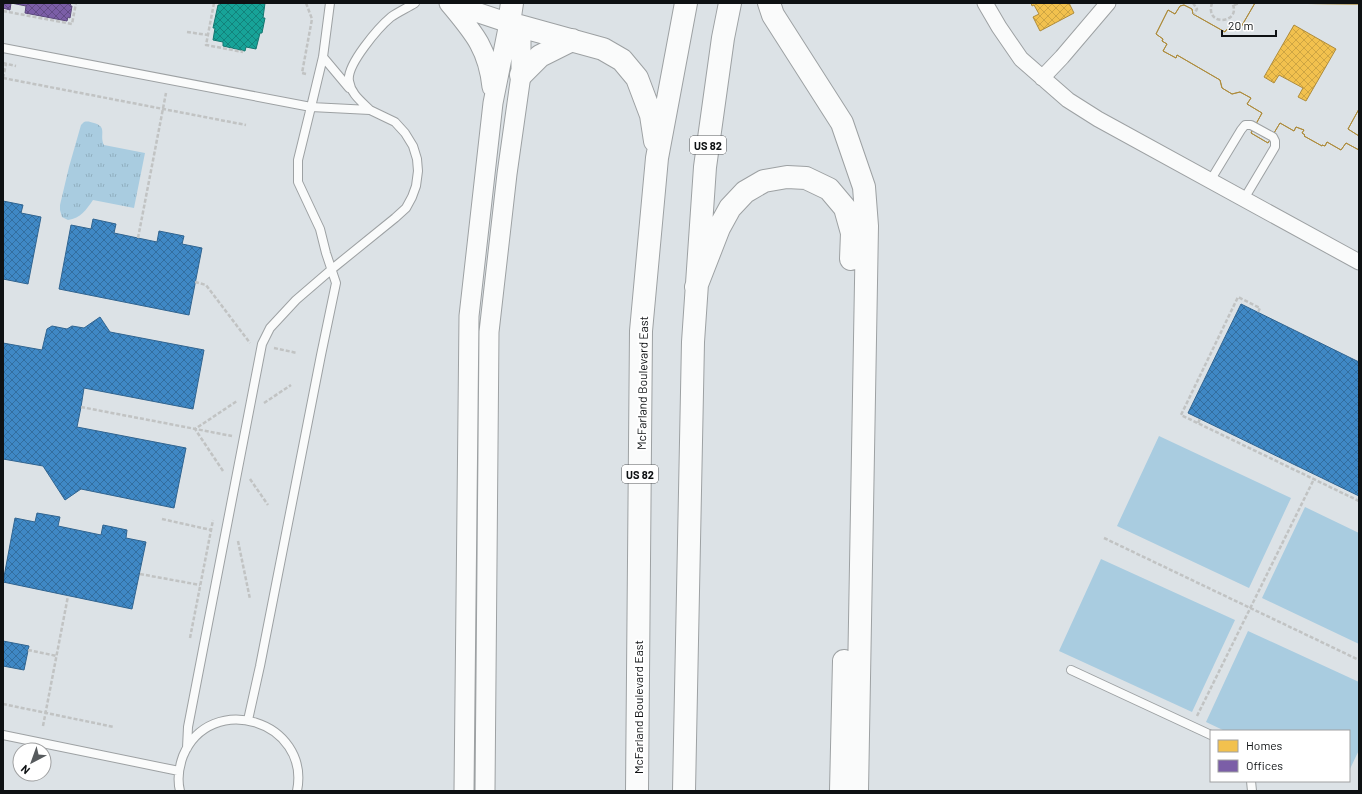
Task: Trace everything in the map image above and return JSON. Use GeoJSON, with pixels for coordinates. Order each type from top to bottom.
{"type":"FeatureCollection","features":[{"type":"Feature","properties":{"kind":"highway","name":"McFarland Boulevard East"},"geometry":{"type":"LineString","coordinates":[[637,791],[641,332],[657,158],[686,3]]}},
{"type":"Feature","properties":{"kind":"highway","name":"US 82"},"geometry":{"type":"LineString","coordinates":[[684,791],[693,358],[696,287],[705,167],[723,38],[730,3]]}},
{"type":"Feature","properties":{"kind":"highway"},"geometry":{"type":"LineString","coordinates":[[769,3],[773,15],[842,123],[864,187],[867,226],[857,791]]}},
{"type":"Feature","properties":{"kind":"highway"},"geometry":{"type":"LineString","coordinates":[[510,13],[572,40],[603,48],[622,60],[637,78],[651,115],[657,158]]}},
{"type":"Feature","properties":{"kind":"highway"},"geometry":{"type":"LineString","coordinates":[[521,75],[540,56],[572,40]]}},
{"type":"Feature","properties":{"kind":"highway"},"geometry":{"type":"LineString","coordinates":[[696,287],[719,228],[730,208],[745,192],[764,181],[787,177],[806,178],[829,190],[845,208],[852,233],[842,791]]}},
{"type":"Feature","properties":{"kind":"street"},"geometry":{"type":"LineString","coordinates":[[449,3],[510,13]]}},
{"type":"Feature","properties":{"kind":"street"},"geometry":{"type":"LineString","coordinates":[[449,3],[472,31],[484,52],[490,73],[493,103]]}},
{"type":"Feature","properties":{"kind":"street"},"geometry":{"type":"LineString","coordinates":[[984,3],[1021,58],[1068,100],[1098,119],[1359,262]]}},
{"type":"Feature","properties":{"kind":"street"},"geometry":{"type":"LineString","coordinates":[[1042,78],[1108,3]]}},
{"type":"Feature","properties":{"kind":"street"},"geometry":{"type":"LineString","coordinates":[[485,791],[489,332],[506,174],[521,75],[521,37],[510,13]]}},
{"type":"Feature","properties":{"kind":"street"},"geometry":{"type":"LineString","coordinates":[[464,791],[469,316],[493,103],[510,13]]}},
{"type":"Feature","properties":{"kind":"lane"},"geometry":{"type":"LineString","coordinates":[[248,720],[336,283],[320,229],[298,182],[298,160],[323,57],[330,3]]}},
{"type":"Feature","properties":{"kind":"lane"},"geometry":{"type":"LineString","coordinates":[[353,93],[348,79],[354,63],[375,32],[393,16],[415,3]]}},
{"type":"Feature","properties":{"kind":"lane"},"geometry":{"type":"LineString","coordinates":[[3,48],[311,107],[370,110]]}},
{"type":"Feature","properties":{"kind":"lane"},"geometry":{"type":"LineString","coordinates":[[187,748],[188,727],[262,344],[270,328],[296,300],[406,208],[416,186],[418,171],[417,159],[413,146],[405,132],[395,122],[370,110],[353,93],[323,57]]}},
{"type":"Feature","properties":{"kind":"lane"},"geometry":{"type":"LineString","coordinates":[[1210,181],[1241,130],[1245,126],[1251,125],[1273,137],[1275,141],[1274,147],[1244,199]]}},
{"type":"Feature","properties":{"kind":"lane"},"geometry":{"type":"LineString","coordinates":[[1071,670],[1210,734]]}},
{"type":"Feature","properties":{"kind":"lane"},"geometry":{"type":"LineString","coordinates":[[180,791],[178,785],[179,766],[187,748],[199,733],[216,723],[235,718],[254,721],[272,729],[286,743],[296,761],[299,781],[296,791]]}},
{"type":"Feature","properties":{"kind":"lane"},"geometry":{"type":"LineString","coordinates":[[3,735],[179,771]]}},
{"type":"Feature","properties":{"kind":"path"},"geometry":{"type":"LineString","coordinates":[[3,11],[72,24],[76,3]]}},
{"type":"Feature","properties":{"kind":"path"},"geometry":{"type":"LineString","coordinates":[[214,3],[206,45],[243,52]]}},
{"type":"Feature","properties":{"kind":"path"},"geometry":{"type":"LineString","coordinates":[[306,3],[312,19],[302,73],[318,76]]}},
{"type":"Feature","properties":{"kind":"path"},"geometry":{"type":"LineString","coordinates":[[1193,3],[1197,9],[1194,14]]}},
{"type":"Feature","properties":{"kind":"path"},"geometry":{"type":"LineString","coordinates":[[1212,3],[1211,9],[1213,15],[1216,19],[1222,20],[1227,20],[1232,16],[1234,11],[1233,4],[1239,3]]}},
{"type":"Feature","properties":{"kind":"path"},"geometry":{"type":"LineString","coordinates":[[187,32],[208,35]]}},
{"type":"Feature","properties":{"kind":"path"},"geometry":{"type":"LineString","coordinates":[[16,66],[4,63],[3,78],[246,125]]}},
{"type":"Feature","properties":{"kind":"path"},"geometry":{"type":"LineString","coordinates":[[138,238],[166,92]]}},
{"type":"Feature","properties":{"kind":"path"},"geometry":{"type":"LineString","coordinates":[[195,282],[206,285],[249,342]]}},
{"type":"Feature","properties":{"kind":"path"},"geometry":{"type":"LineString","coordinates":[[1258,312],[1260,308],[1238,297],[1180,415],[1359,501]]}},
{"type":"Feature","properties":{"kind":"path"},"geometry":{"type":"LineString","coordinates":[[261,405],[291,386]]}},
{"type":"Feature","properties":{"kind":"path"},"geometry":{"type":"LineString","coordinates":[[195,429],[237,401]]}},
{"type":"Feature","properties":{"kind":"path"},"geometry":{"type":"LineString","coordinates":[[81,407],[236,437]]}},
{"type":"Feature","properties":{"kind":"path"},"geometry":{"type":"LineString","coordinates":[[1198,423],[1200,419]]}},
{"type":"Feature","properties":{"kind":"path"},"geometry":{"type":"LineString","coordinates":[[195,429],[223,471]]}},
{"type":"Feature","properties":{"kind":"path"},"geometry":{"type":"LineString","coordinates":[[247,475],[268,505]]}},
{"type":"Feature","properties":{"kind":"path"},"geometry":{"type":"LineString","coordinates":[[1192,726],[1314,479]]}},
{"type":"Feature","properties":{"kind":"path"},"geometry":{"type":"LineString","coordinates":[[162,519],[211,530]]}},
{"type":"Feature","properties":{"kind":"path"},"geometry":{"type":"LineString","coordinates":[[189,645],[213,520]]}},
{"type":"Feature","properties":{"kind":"path"},"geometry":{"type":"LineString","coordinates":[[237,538],[250,599]]}},
{"type":"Feature","properties":{"kind":"path"},"geometry":{"type":"LineString","coordinates":[[1104,538],[1359,660]]}},
{"type":"Feature","properties":{"kind":"path"},"geometry":{"type":"LineString","coordinates":[[140,574],[200,585]]}},
{"type":"Feature","properties":{"kind":"path"},"geometry":{"type":"LineString","coordinates":[[43,726],[68,596]]}},
{"type":"Feature","properties":{"kind":"path"},"geometry":{"type":"LineString","coordinates":[[28,650],[57,656]]}},
{"type":"Feature","properties":{"kind":"path"},"geometry":{"type":"LineString","coordinates":[[3,704],[114,727]]}},
{"type":"Feature","properties":{"kind":"green space"},"geometry":{"type":"Polygon","coordinates":[[[84,122],[94,123],[101,127],[104,145],[145,153],[134,208],[93,200],[80,215],[73,219],[68,220],[62,217],[60,205],[81,125],[84,122]]]}},
{"type":"Feature","properties":{"kind":"green space"},"geometry":{"type":"Polygon","coordinates":[[[1159,436],[1291,498],[1249,588],[1117,526],[1159,436]]]}},
{"type":"Feature","properties":{"kind":"green space"},"geometry":{"type":"Polygon","coordinates":[[[1305,507],[1359,533],[1359,644],[1262,598],[1305,507]]]}},
{"type":"Feature","properties":{"kind":"green space"},"geometry":{"type":"Polygon","coordinates":[[[1101,559],[1235,620],[1192,712],[1059,651],[1101,559]]]}},
{"type":"Feature","properties":{"kind":"green space"},"geometry":{"type":"Polygon","coordinates":[[[1248,631],[1359,682],[1359,750],[1350,769],[1350,730],[1223,730],[1206,722],[1248,631]]]}},
{"type":"Feature","properties":{"kind":"building: Homes"},"geometry":{"type":"Polygon","coordinates":[[[1031,3],[1069,3],[1074,13],[1040,31],[1033,17],[1039,14],[1034,5],[1032,6],[1031,3]]]}},
{"type":"Feature","properties":{"kind":"building: Homes"},"geometry":{"type":"Polygon","coordinates":[[[1255,3],[1359,4],[1359,109],[1348,129],[1359,136],[1359,150],[1346,143],[1341,150],[1327,142],[1325,146],[1322,146],[1304,136],[1305,135],[1302,133],[1304,130],[1296,127],[1294,131],[1280,123],[1268,143],[1251,133],[1262,113],[1247,104],[1251,98],[1240,92],[1232,94],[1222,88],[1220,80],[1177,55],[1176,58],[1163,51],[1167,44],[1156,34],[1168,10],[1175,14],[1180,6],[1184,5],[1192,9],[1193,14],[1225,32],[1226,30],[1241,27],[1255,3]]]}},
{"type":"Feature","properties":{"kind":"building: Homes"},"geometry":{"type":"Polygon","coordinates":[[[1255,3],[1359,4],[1359,109],[1348,129],[1359,136],[1359,150],[1346,143],[1341,150],[1327,142],[1325,146],[1322,146],[1304,136],[1305,135],[1302,133],[1304,130],[1296,127],[1294,131],[1280,123],[1268,143],[1251,133],[1262,113],[1247,104],[1251,98],[1240,92],[1232,94],[1222,88],[1220,80],[1177,55],[1176,58],[1163,51],[1167,44],[1156,34],[1168,10],[1175,14],[1180,6],[1184,5],[1192,9],[1193,14],[1225,32],[1226,30],[1241,27],[1255,3]],[[1294,25],[1264,77],[1274,83],[1279,75],[1303,88],[1298,97],[1306,101],[1336,49],[1294,25]]]}},
{"type":"Feature","properties":{"kind":"building: Offices"},"geometry":{"type":"Polygon","coordinates":[[[3,3],[11,3],[10,10],[3,8],[3,3]]]}},
{"type":"Feature","properties":{"kind":"building: Offices"},"geometry":{"type":"Polygon","coordinates":[[[11,3],[71,3],[70,6],[72,6],[70,18],[68,17],[67,21],[25,13],[26,6],[11,3]]]}},
{"type":"Feature","properties":{"kind":"building: Schools"},"geometry":{"type":"Polygon","coordinates":[[[3,201],[23,205],[21,213],[41,217],[28,284],[3,279],[3,201]]]}},
{"type":"Feature","properties":{"kind":"building: Schools"},"geometry":{"type":"Polygon","coordinates":[[[93,219],[116,224],[114,233],[157,242],[159,231],[184,236],[182,244],[202,248],[189,315],[59,289],[71,225],[91,229],[93,219]]]}},
{"type":"Feature","properties":{"kind":"building: Schools"},"geometry":{"type":"Polygon","coordinates":[[[1241,304],[1359,362],[1359,496],[1188,413],[1241,304]]]}},
{"type":"Feature","properties":{"kind":"building: Schools"},"geometry":{"type":"Polygon","coordinates":[[[100,317],[110,332],[204,350],[193,409],[84,388],[77,427],[186,448],[174,508],[81,489],[65,500],[43,466],[3,459],[3,343],[42,350],[47,329],[52,326],[67,329],[72,326],[84,328],[100,317]]]}},
{"type":"Feature","properties":{"kind":"building: Schools"},"geometry":{"type":"Polygon","coordinates":[[[37,513],[60,517],[58,526],[101,535],[103,525],[127,530],[126,538],[146,542],[132,609],[3,582],[15,518],[35,522],[37,513]]]}},
{"type":"Feature","properties":{"kind":"building: Schools"},"geometry":{"type":"Polygon","coordinates":[[[3,641],[29,646],[24,670],[3,666],[3,641]]]}},
{"type":"Feature","properties":{"kind":"building: Public"},"geometry":{"type":"Polygon","coordinates":[[[220,3],[265,3],[263,18],[265,18],[262,33],[260,33],[256,49],[246,47],[245,51],[223,46],[223,42],[213,40],[215,28],[213,28],[218,5],[220,5],[220,3]]]}}]}
